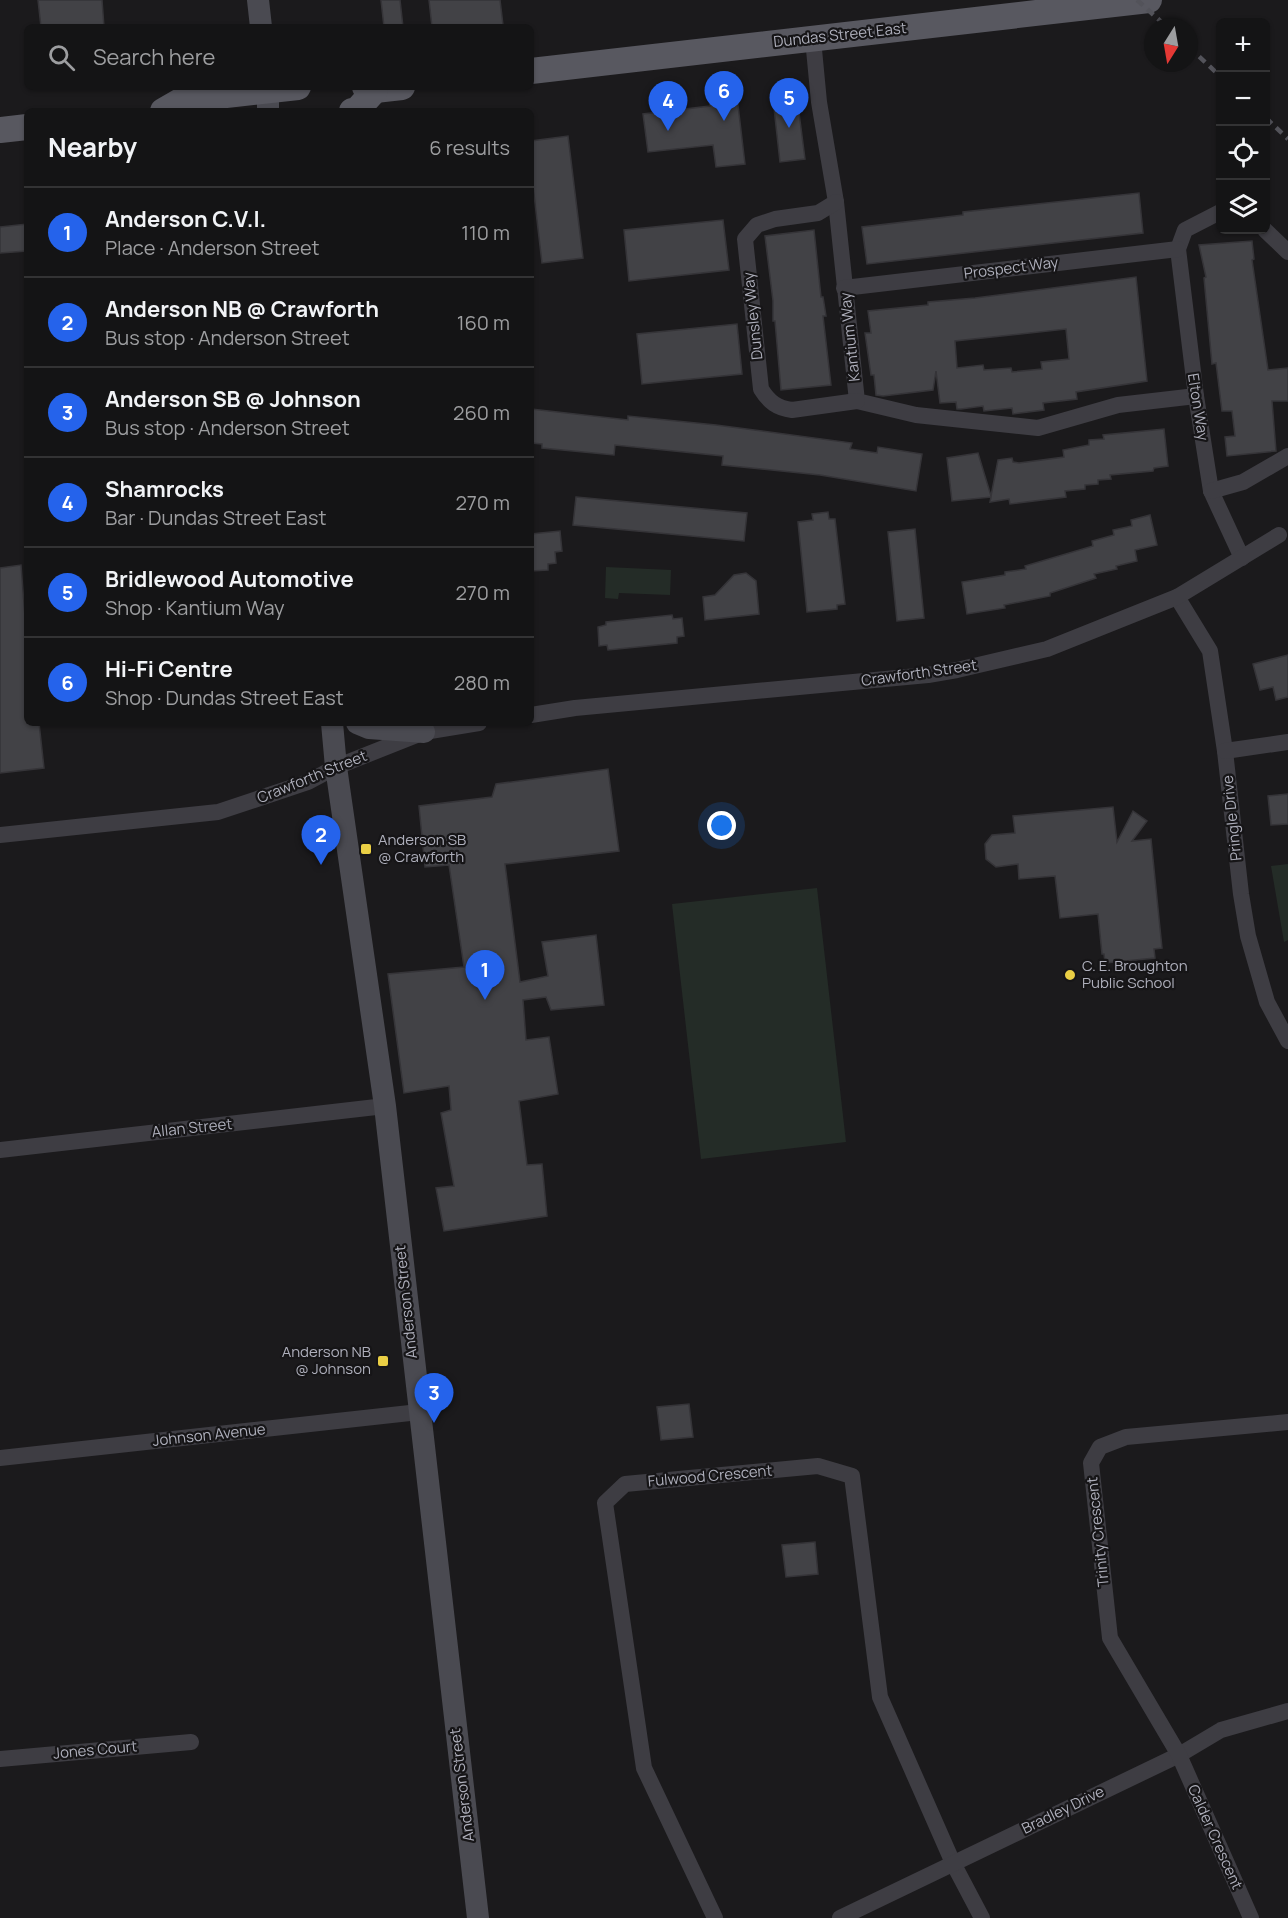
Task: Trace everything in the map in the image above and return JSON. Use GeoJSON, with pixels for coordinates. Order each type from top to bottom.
{"type":"FeatureCollection","features":[{"type":"Feature","properties":{"kind":"main road"},"geometry":{"type":"LineString","coordinates":[[258,0],[261,24]]}},
{"type":"Feature","properties":{"kind":"main road","name":"Dundas Street East"},"geometry":{"type":"LineString","coordinates":[[534,71],[1149,0]]}},
{"type":"Feature","properties":{"kind":"main road"},"geometry":{"type":"LineString","coordinates":[[168,108],[182,100],[268,96],[288,90]]}},
{"type":"Feature","properties":{"kind":"main road"},"geometry":{"type":"LineString","coordinates":[[358,108],[369,90]]}},
{"type":"Feature","properties":{"kind":"main road"},"geometry":{"type":"LineString","coordinates":[[0,130],[24,127]]}},
{"type":"Feature","properties":{"kind":"main road","name":"Anderson Street"},"geometry":{"type":"LineString","coordinates":[[332,726],[336,767],[385,1106],[418,1412],[478,1918]]}},
{"type":"Feature","properties":{"kind":"main road"},"geometry":{"type":"LineString","coordinates":[[364,726],[424,732]]}},
{"type":"Feature","properties":{"kind":"street","name":"Kantium Way"},"geometry":{"type":"LineString","coordinates":[[813,39],[819,102],[836,202],[857,401],[916,415],[1038,428],[1118,405],[1196,396]]}},
{"type":"Feature","properties":{"kind":"street","name":"Dunsley Way"},"geometry":{"type":"LineString","coordinates":[[836,202],[818,213],[775,219],[757,225],[745,239],[761,389],[768,399],[780,407],[792,410],[857,401]]}},
{"type":"Feature","properties":{"kind":"street"},"geometry":{"type":"LineString","coordinates":[[1178,249],[1185,230],[1216,214]]}},
{"type":"Feature","properties":{"kind":"street"},"geometry":{"type":"LineString","coordinates":[[1269,234],[1288,252]]}},
{"type":"Feature","properties":{"kind":"street","name":"Prospect Way"},"geometry":{"type":"LineString","coordinates":[[844,288],[1178,249]]}},
{"type":"Feature","properties":{"kind":"street","name":"Elton Way"},"geometry":{"type":"LineString","coordinates":[[1178,249],[1196,396],[1211,491],[1242,558]]}},
{"type":"Feature","properties":{"kind":"street"},"geometry":{"type":"LineString","coordinates":[[1211,491],[1243,482],[1288,456]]}},
{"type":"Feature","properties":{"kind":"street","name":"Crawforth Street"},"geometry":{"type":"LineString","coordinates":[[534,715],[575,708],[916,676],[957,670],[1047,649],[1177,597],[1280,535]]}},
{"type":"Feature","properties":{"kind":"street","name":"Pringle Drive"},"geometry":{"type":"LineString","coordinates":[[1177,597],[1210,651],[1248,936],[1267,1002],[1288,1041]]}},
{"type":"Feature","properties":{"kind":"street","name":"Crawforth Street"},"geometry":{"type":"LineString","coordinates":[[0,835],[218,812],[308,782],[336,767],[424,732],[461,726]]}},
{"type":"Feature","properties":{"kind":"street"},"geometry":{"type":"LineString","coordinates":[[1225,751],[1288,742]]}},
{"type":"Feature","properties":{"kind":"street","name":"Allan Street"},"geometry":{"type":"LineString","coordinates":[[0,1150],[385,1106]]}},
{"type":"Feature","properties":{"kind":"street","name":"Johnson Avenue"},"geometry":{"type":"LineString","coordinates":[[0,1458],[418,1412]]}},
{"type":"Feature","properties":{"kind":"street","name":"Trinity Crescent"},"geometry":{"type":"LineString","coordinates":[[1179,1755],[1110,1638],[1091,1463],[1100,1447],[1126,1437],[1288,1422]]}},
{"type":"Feature","properties":{"kind":"street","name":"Fulwood Crescent"},"geometry":{"type":"LineString","coordinates":[[715,1918],[644,1768],[605,1503],[625,1484],[818,1466],[852,1476],[880,1697],[953,1863]]}},
{"type":"Feature","properties":{"kind":"street","name":"Bradley Drive"},"geometry":{"type":"LineString","coordinates":[[840,1918],[1179,1755],[1221,1730],[1288,1711]]}},
{"type":"Feature","properties":{"kind":"street","name":"Jones Court"},"geometry":{"type":"LineString","coordinates":[[0,1759],[191,1742]]}},
{"type":"Feature","properties":{"kind":"street","name":"Calder Crescent"},"geometry":{"type":"LineString","coordinates":[[1179,1755],[1251,1918]]}},
{"type":"Feature","properties":{"kind":"street"},"geometry":{"type":"LineString","coordinates":[[953,1863],[982,1918]]}},
{"type":"Feature","properties":{"kind":"shaded area"},"geometry":{"type":"Polygon","coordinates":[[[606,567],[671,570],[670,595],[619,593],[618,599],[605,598],[606,567]]]}},
{"type":"Feature","properties":{"kind":"shaded area"},"geometry":{"type":"Polygon","coordinates":[[[1288,864],[1288,940],[1284,942],[1271,866],[1288,864]]]}},
{"type":"Feature","properties":{"kind":"shaded area"},"geometry":{"type":"Polygon","coordinates":[[[817,888],[846,1142],[701,1159],[672,904],[817,888]]]}},
{"type":"Feature","properties":{"kind":"building"},"geometry":{"type":"Polygon","coordinates":[[[38,0],[102,0],[104,24],[41,24],[38,0]]]}},
{"type":"Feature","properties":{"kind":"building"},"geometry":{"type":"Polygon","coordinates":[[[381,0],[400,0],[403,24],[384,24],[381,0]]]}},
{"type":"Feature","properties":{"kind":"building"},"geometry":{"type":"Polygon","coordinates":[[[429,0],[500,0],[503,24],[432,24],[429,0]]]}},
{"type":"Feature","properties":{"kind":"building"},"geometry":{"type":"Polygon","coordinates":[[[737,97],[745,164],[716,167],[713,145],[648,152],[643,114],[710,106],[709,100],[737,97]]]}},
{"type":"Feature","properties":{"kind":"building"},"geometry":{"type":"Polygon","coordinates":[[[798,105],[805,159],[780,162],[774,108],[798,105]]]}},
{"type":"Feature","properties":{"kind":"building"},"geometry":{"type":"Polygon","coordinates":[[[568,136],[583,258],[542,263],[534,195],[534,141],[568,136]]]}},
{"type":"Feature","properties":{"kind":"building"},"geometry":{"type":"Polygon","coordinates":[[[1139,193],[1143,233],[867,264],[862,227],[963,215],[963,212],[1139,193]]]}},
{"type":"Feature","properties":{"kind":"building"},"geometry":{"type":"Polygon","coordinates":[[[723,220],[729,270],[629,281],[624,230],[723,220]]]}},
{"type":"Feature","properties":{"kind":"building"},"geometry":{"type":"Polygon","coordinates":[[[24,224],[24,251],[0,253],[0,227],[24,224]]]}},
{"type":"Feature","properties":{"kind":"building"},"geometry":{"type":"Polygon","coordinates":[[[814,230],[821,297],[823,297],[826,316],[823,316],[831,385],[781,390],[765,236],[814,230]]]}},
{"type":"Feature","properties":{"kind":"building"},"geometry":{"type":"Polygon","coordinates":[[[1252,241],[1254,259],[1252,260],[1268,370],[1288,368],[1288,401],[1272,401],[1276,451],[1227,456],[1225,437],[1235,436],[1232,411],[1222,411],[1216,363],[1212,364],[1204,278],[1206,277],[1199,245],[1252,241]]]}},
{"type":"Feature","properties":{"kind":"building"},"geometry":{"type":"Polygon","coordinates":[[[1136,277],[1147,381],[1076,392],[1077,399],[1043,403],[1044,410],[1013,414],[1012,408],[984,411],[983,406],[957,409],[956,402],[940,403],[936,371],[933,390],[876,395],[865,333],[871,333],[868,311],[1136,277]],[[1066,329],[955,341],[957,368],[983,365],[984,370],[1011,368],[1012,372],[1042,369],[1041,362],[1069,359],[1066,329]]]}},
{"type":"Feature","properties":{"kind":"building"},"geometry":{"type":"Polygon","coordinates":[[[737,324],[742,374],[642,384],[637,334],[737,324]]]}},
{"type":"Feature","properties":{"kind":"building"},"geometry":{"type":"Polygon","coordinates":[[[534,409],[628,420],[628,416],[716,425],[852,443],[850,449],[877,453],[878,447],[922,454],[916,491],[820,475],[722,465],[723,456],[615,445],[614,455],[542,448],[542,444],[534,443],[534,409]]]}},
{"type":"Feature","properties":{"kind":"building"},"geometry":{"type":"Polygon","coordinates":[[[1164,429],[1168,466],[1154,468],[1153,471],[1110,475],[1111,479],[1098,480],[1098,484],[1085,485],[1085,489],[1065,491],[1066,497],[1010,504],[1009,499],[990,502],[991,497],[952,501],[947,458],[978,453],[991,496],[998,460],[1012,458],[1013,462],[1019,463],[1064,457],[1063,450],[1089,445],[1089,440],[1104,439],[1103,435],[1164,429]]]}},
{"type":"Feature","properties":{"kind":"building"},"geometry":{"type":"Polygon","coordinates":[[[576,497],[747,513],[744,541],[573,525],[576,497]]]}},
{"type":"Feature","properties":{"kind":"building"},"geometry":{"type":"Polygon","coordinates":[[[828,512],[829,519],[835,519],[845,604],[837,605],[837,609],[807,612],[798,522],[813,520],[812,514],[828,512]]]}},
{"type":"Feature","properties":{"kind":"building"},"geometry":{"type":"Polygon","coordinates":[[[1150,515],[1157,545],[1135,550],[1137,561],[1116,566],[1117,569],[1094,574],[1096,578],[1050,593],[1050,596],[1004,605],[1005,608],[967,614],[962,582],[1005,575],[1005,572],[1026,569],[1025,566],[1093,546],[1092,541],[1114,535],[1113,530],[1132,526],[1131,520],[1150,515]]]}},
{"type":"Feature","properties":{"kind":"building"},"geometry":{"type":"Polygon","coordinates":[[[915,529],[924,618],[897,621],[888,532],[915,529]]]}},
{"type":"Feature","properties":{"kind":"building"},"geometry":{"type":"Polygon","coordinates":[[[560,531],[562,551],[555,552],[556,563],[548,564],[548,570],[534,571],[534,534],[560,531]]]}},
{"type":"Feature","properties":{"kind":"building"},"geometry":{"type":"Polygon","coordinates":[[[21,565],[24,604],[24,726],[39,726],[44,768],[0,773],[0,568],[21,565]]]}},
{"type":"Feature","properties":{"kind":"building"},"geometry":{"type":"Polygon","coordinates":[[[746,573],[756,581],[759,614],[705,620],[703,597],[715,595],[734,575],[746,573]]]}},
{"type":"Feature","properties":{"kind":"building"},"geometry":{"type":"Polygon","coordinates":[[[672,615],[673,619],[682,618],[684,636],[677,637],[677,643],[608,650],[607,645],[599,646],[598,627],[606,625],[606,622],[672,615]]]}},
{"type":"Feature","properties":{"kind":"building"},"geometry":{"type":"Polygon","coordinates":[[[1288,655],[1288,697],[1276,700],[1273,687],[1260,690],[1253,664],[1288,655]]]}},
{"type":"Feature","properties":{"kind":"building"},"geometry":{"type":"Polygon","coordinates":[[[608,769],[619,851],[505,864],[520,982],[548,976],[542,942],[596,935],[604,1005],[551,1010],[546,997],[523,1000],[526,1040],[549,1037],[558,1094],[519,1101],[527,1165],[542,1164],[547,1216],[444,1231],[436,1188],[454,1186],[441,1113],[451,1110],[449,1086],[404,1093],[388,974],[464,967],[449,865],[425,867],[419,806],[492,797],[496,784],[608,769]]]}},
{"type":"Feature","properties":{"kind":"building"},"geometry":{"type":"Polygon","coordinates":[[[1288,794],[1288,824],[1271,825],[1268,796],[1288,794]]]}},
{"type":"Feature","properties":{"kind":"building"},"geometry":{"type":"Polygon","coordinates":[[[1113,807],[1117,842],[1133,811],[1147,821],[1132,841],[1151,839],[1162,948],[1154,949],[1155,958],[1105,963],[1098,914],[1060,918],[1055,876],[1019,879],[1018,864],[996,867],[986,859],[985,844],[992,835],[1015,833],[1013,816],[1113,807]]]}},
{"type":"Feature","properties":{"kind":"building"},"geometry":{"type":"Polygon","coordinates":[[[689,1404],[693,1437],[661,1440],[657,1407],[689,1404]]]}},
{"type":"Feature","properties":{"kind":"building"},"geometry":{"type":"Polygon","coordinates":[[[815,1542],[818,1574],[786,1577],[782,1545],[815,1542]]]}},
{"type":"Feature","properties":{"kind":"railway"},"geometry":{"type":"LineString","coordinates":[[1137,0],[1157,18]]}},
{"type":"Feature","properties":{"kind":"railway"},"geometry":{"type":"LineString","coordinates":[[1198,55],[1216,72]]}},
{"type":"Feature","properties":{"kind":"railway"},"geometry":{"type":"LineString","coordinates":[[1270,122],[1288,139]]}},
{"type":"Feature","properties":{"kind":"place","name":"Hi-Fi Centre"},"geometry":{"type":"Point","coordinates":[724,121]}},
{"type":"Feature","properties":{"kind":"place","name":"Bridlewood Automotive"},"geometry":{"type":"Point","coordinates":[789,128]}},
{"type":"Feature","properties":{"kind":"place","name":"Shamrocks"},"geometry":{"type":"Point","coordinates":[668,131]}},
{"type":"Feature","properties":{"kind":"place","name":"Anderson SB @ Crawforth"},"geometry":{"type":"Point","coordinates":[366,849]}},
{"type":"Feature","properties":{"kind":"place","name":"Anderson NB @ Crawforth"},"geometry":{"type":"Point","coordinates":[321,865]}},
{"type":"Feature","properties":{"kind":"place","name":"C. E. Broughton Public School"},"geometry":{"type":"Point","coordinates":[1070,975]}},
{"type":"Feature","properties":{"kind":"place","name":"Anderson C.V.I."},"geometry":{"type":"Point","coordinates":[485,1000]}},
{"type":"Feature","properties":{"kind":"place","name":"Anderson NB @ Johnson"},"geometry":{"type":"Point","coordinates":[383,1361]}},
{"type":"Feature","properties":{"kind":"place","name":"Anderson SB @ Johnson"},"geometry":{"type":"Point","coordinates":[434,1423]}}]}
